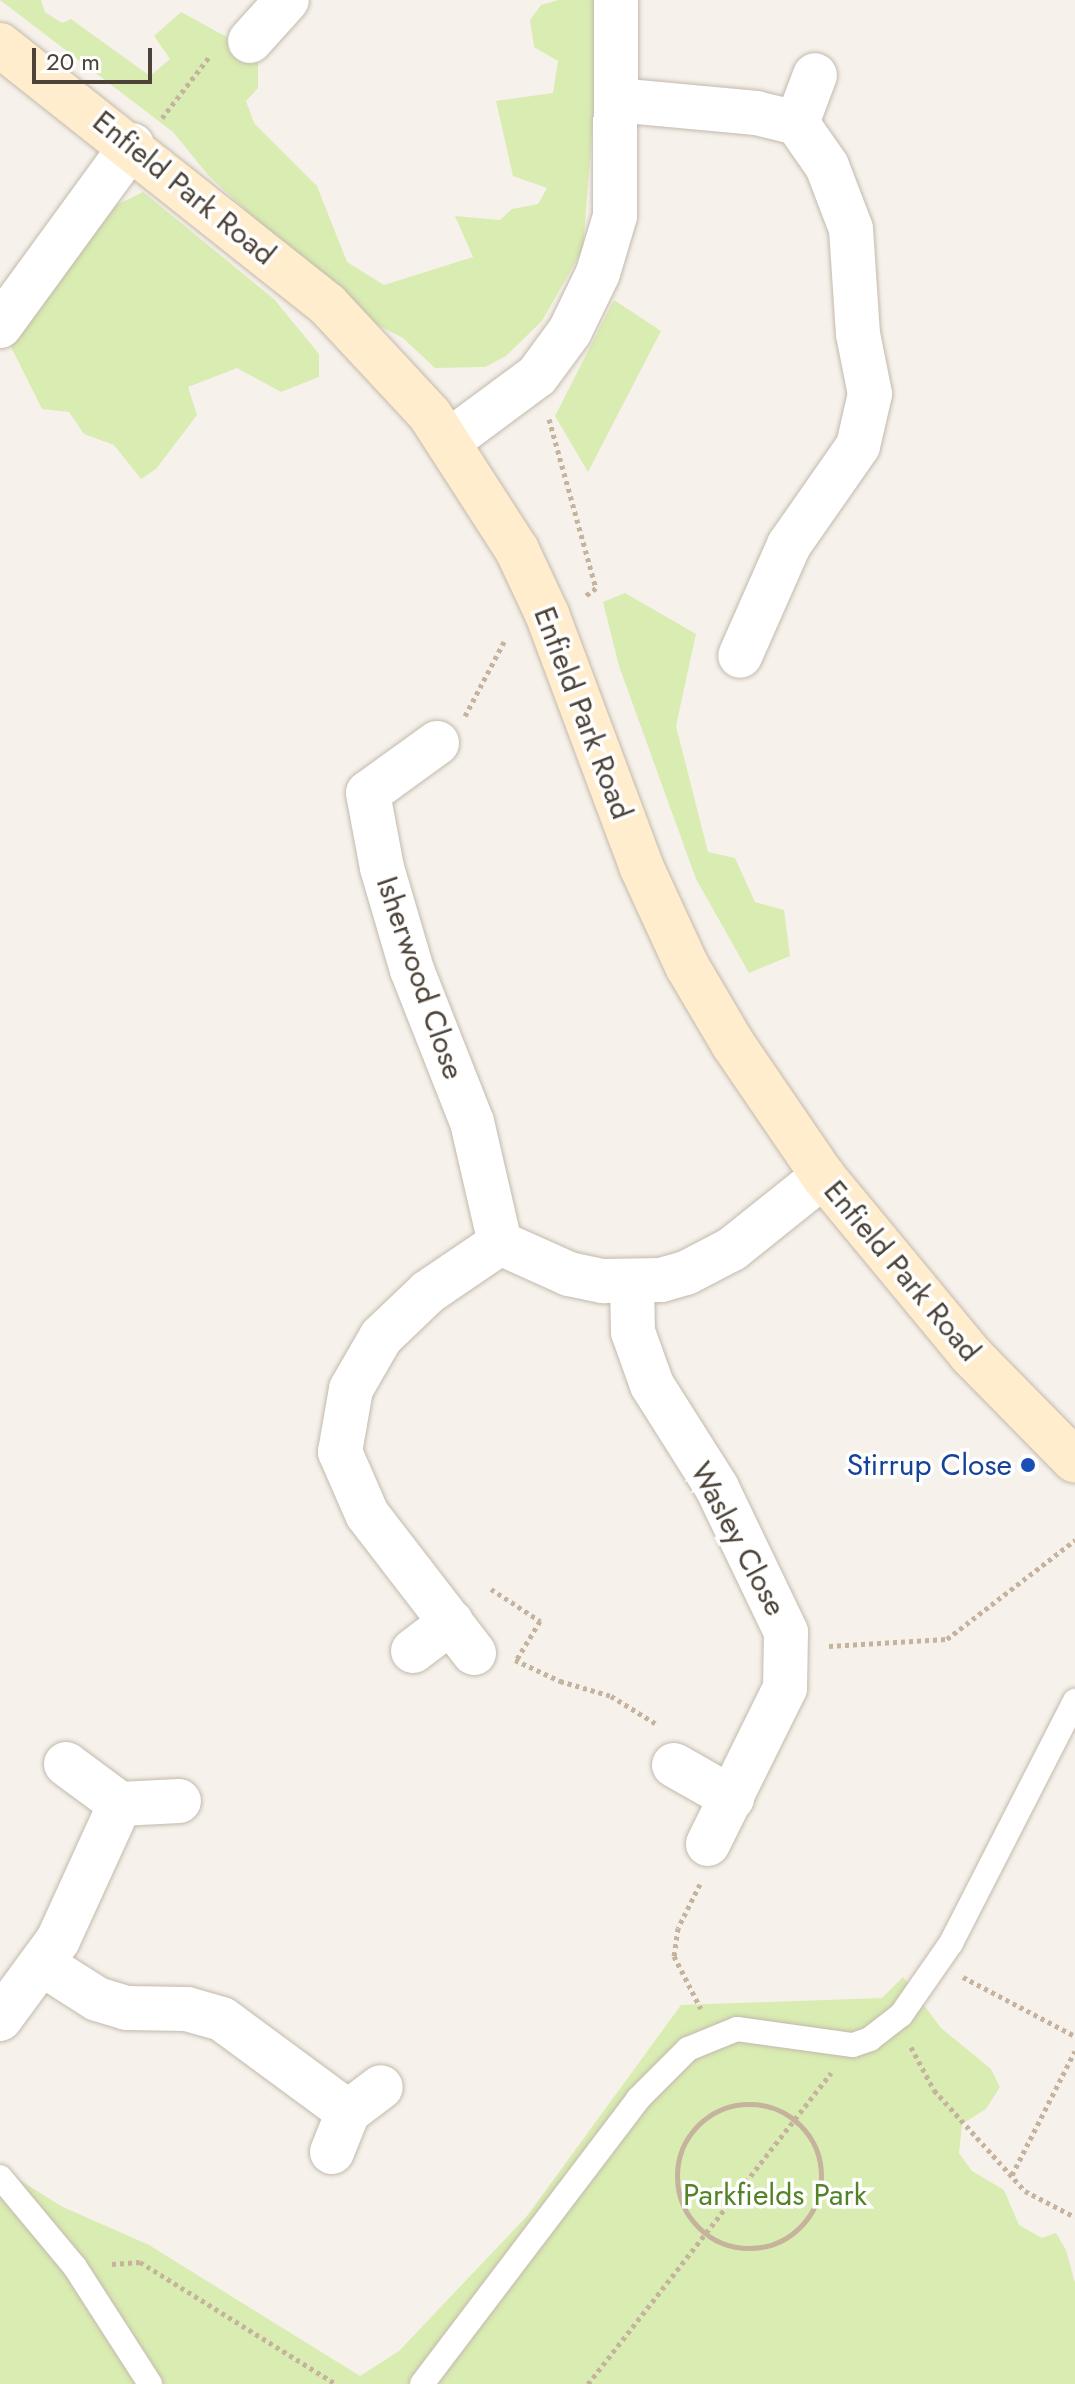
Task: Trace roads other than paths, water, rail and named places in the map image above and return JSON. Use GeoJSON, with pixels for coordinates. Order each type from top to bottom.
{"type":"FeatureCollection","features":[{"type":"Feature","properties":{"kind":"street"},"geometry":{"type":"LineString","coordinates":[[449,441],[537,376],[570,331],[598,273],[615,216],[616,0]]}},
{"type":"Feature","properties":{"kind":"street","name":"Enfield Park Road"},"geometry":{"type":"LineString","coordinates":[[0,45],[143,137],[327,304],[377,354],[449,441],[510,538],[547,614],[641,866],[687,966],[775,1111],[823,1176],[971,1355],[1075,1461]]}},
{"type":"Feature","properties":{"kind":"street"},"geometry":{"type":"LineString","coordinates":[[797,123],[815,75]]}},
{"type":"Feature","properties":{"kind":"street"},"geometry":{"type":"LineString","coordinates":[[616,100],[756,113],[797,123],[827,166],[851,229],[858,334],[870,394],[858,446],[789,545],[740,656]]}},
{"type":"Feature","properties":{"kind":"street"},"geometry":{"type":"LineString","coordinates":[[0,326],[143,137]]}},
{"type":"Feature","properties":{"kind":"street","name":"Isherwood Close"},"geometry":{"type":"LineString","coordinates":[[437,743],[368,793],[382,868],[412,970],[476,1134],[500,1243]]}},
{"type":"Feature","properties":{"kind":"street"},"geometry":{"type":"LineString","coordinates":[[413,1651],[463,1637],[367,1514],[348,1482],[340,1452],[342,1419],[357,1375],[381,1337],[428,1292],[500,1243],[569,1274],[632,1282],[661,1280],[710,1262],[823,1176]]}},
{"type":"Feature","properties":{"kind":"street","name":"Wasley Close"},"geometry":{"type":"LineString","coordinates":[[632,1282],[633,1332],[647,1374],[717,1488],[740,1544],[780,1614],[788,1649],[785,1688],[708,1844]]}},
{"type":"Feature","properties":{"kind":"street"},"geometry":{"type":"LineString","coordinates":[[66,1764],[120,1804],[179,1801]]}},
{"type":"Feature","properties":{"kind":"street"},"geometry":{"type":"LineString","coordinates":[[674,1765],[732,1798]]}},
{"type":"Feature","properties":{"kind":"street"},"geometry":{"type":"LineString","coordinates":[[0,2019],[42,1964],[73,1913],[120,1804]]}},
{"type":"Feature","properties":{"kind":"street"},"geometry":{"type":"LineString","coordinates":[[42,1964],[97,1999],[127,2008],[187,2009],[222,2019],[364,2100],[332,2152]]}},
{"type":"Feature","properties":{"kind":"lane"},"geometry":{"type":"LineString","coordinates":[[422,2384],[638,2099],[666,2067],[714,2035],[756,2030],[820,2044],[853,2045],[870,2039],[901,2015],[938,1964],[1075,1701]]}},
{"type":"Feature","properties":{"kind":"lane"},"geometry":{"type":"LineString","coordinates":[[0,2177],[28,2215],[75,2267],[150,2384]]}},
{"type":"Feature","properties":{"kind":"place","name":"Stirrup Close"},"geometry":{"type":"Point","coordinates":[1028,1465]}},
{"type":"Feature","properties":{"kind":"park label","name":"Parkfields Park"},"geometry":{"type":"Point","coordinates":[775,2195]}}]}
